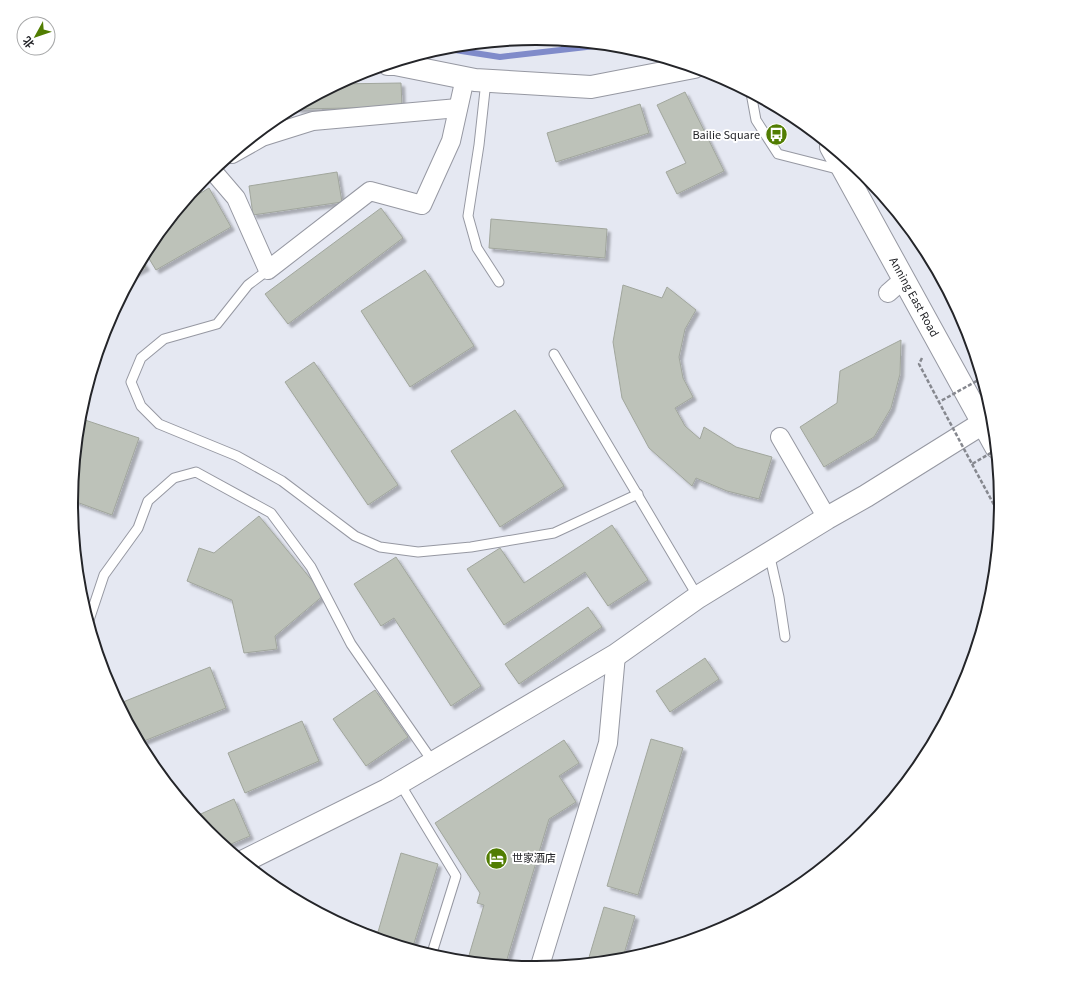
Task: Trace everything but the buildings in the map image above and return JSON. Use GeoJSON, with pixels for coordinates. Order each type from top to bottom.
{"type":"FeatureCollection","features":[{"type":"Feature","properties":{"kind":"street"},"geometry":{"type":"LineString","coordinates":[[402,65],[486,81],[591,87],[683,69]]}},
{"type":"Feature","properties":{"kind":"street"},"geometry":{"type":"LineString","coordinates":[[216,175],[236,198],[268,270],[370,191],[422,205],[451,141],[465,78]]}},
{"type":"Feature","properties":{"kind":"street"},"geometry":{"type":"LineString","coordinates":[[258,139],[313,121],[458,108]]}},
{"type":"Feature","properties":{"kind":"street","name":"Anning East Road"},"geometry":{"type":"LineString","coordinates":[[837,159],[904,279],[985,408]]}},
{"type":"Feature","properties":{"kind":"street"},"geometry":{"type":"LineString","coordinates":[[888,294],[904,279]]}},
{"type":"Feature","properties":{"kind":"street"},"geometry":{"type":"LineString","coordinates":[[248,859],[387,790],[616,655],[698,597],[827,518],[866,496],[986,417]]}},
{"type":"Feature","properties":{"kind":"street"},"geometry":{"type":"LineString","coordinates":[[780,437],[827,518]]}},
{"type":"Feature","properties":{"kind":"street"},"geometry":{"type":"LineString","coordinates":[[541,962],[608,743],[616,655]]}},
{"type":"Feature","properties":{"kind":"lane"},"geometry":{"type":"LineString","coordinates":[[486,81],[479,145],[468,216],[477,248],[499,282]]}},
{"type":"Feature","properties":{"kind":"lane"},"geometry":{"type":"LineString","coordinates":[[752,99],[756,120],[778,154],[845,172]]}},
{"type":"Feature","properties":{"kind":"lane"},"geometry":{"type":"LineString","coordinates":[[268,270],[248,285],[217,324],[164,339],[141,358],[132,382],[141,406],[159,424],[237,456],[282,481],[356,536],[380,547],[418,552],[471,547],[554,533],[638,494]]}},
{"type":"Feature","properties":{"kind":"lane"},"geometry":{"type":"LineString","coordinates":[[554,354],[698,597]]}},
{"type":"Feature","properties":{"kind":"lane"},"geometry":{"type":"LineString","coordinates":[[91,614],[104,575],[138,528],[148,501],[174,478],[196,472],[271,513],[311,567],[351,644],[433,762]]}},
{"type":"Feature","properties":{"kind":"lane"},"geometry":{"type":"LineString","coordinates":[[769,553],[779,597],[785,637]]}},
{"type":"Feature","properties":{"kind":"lane"},"geometry":{"type":"LineString","coordinates":[[399,782],[456,876],[433,950]]}},
{"type":"Feature","properties":{"kind":"path"},"geometry":{"type":"LineString","coordinates":[[919,364],[994,505]]}},
{"type":"Feature","properties":{"kind":"path"},"geometry":{"type":"LineString","coordinates":[[939,402],[978,380]]}},
{"type":"Feature","properties":{"kind":"path"},"geometry":{"type":"LineString","coordinates":[[972,464],[992,452]]}},
{"type":"Feature","properties":{"kind":"waterway"},"geometry":{"type":"LineString","coordinates":[[463,51],[500,57],[582,48]]}},
{"type":"Feature","properties":{"kind":"place","name":"Bailie Square"},"geometry":{"type":"Point","coordinates":[776,135]}},
{"type":"Feature","properties":{"kind":"place","name":"世家酒店"},"geometry":{"type":"Point","coordinates":[497,858]}}]}
